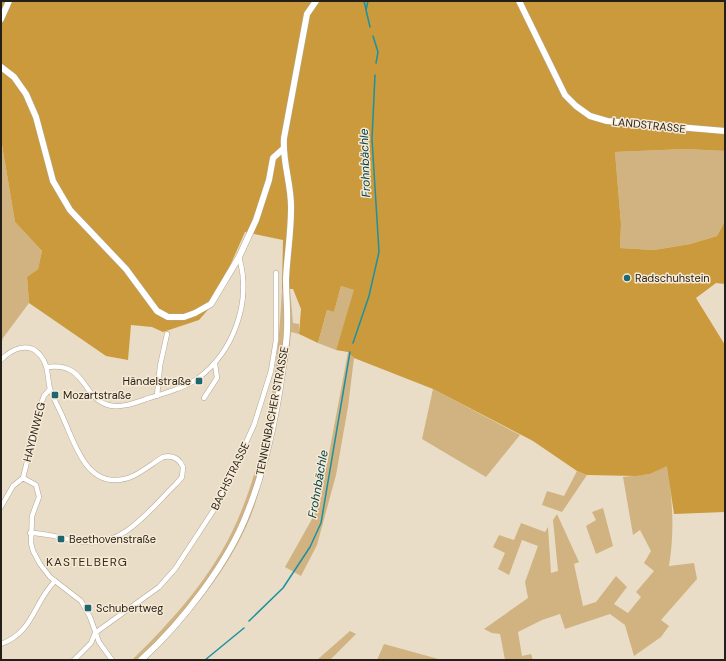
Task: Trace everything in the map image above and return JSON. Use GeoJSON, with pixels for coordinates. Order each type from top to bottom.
{"type":"FeatureCollection","features":[{"type":"Feature","properties":{"kind":"street"},"geometry":{"type":"LineString","coordinates":[[1,19],[9,1]]}},
{"type":"Feature","properties":{"kind":"street"},"geometry":{"type":"LineString","coordinates":[[1,67],[14,77],[26,94],[36,116],[53,181],[70,210],[126,269],[157,311],[168,317],[184,317],[195,314],[211,304],[239,258],[256,220],[269,180],[273,158],[283,150],[307,14],[316,1]]}},
{"type":"Feature","properties":{"kind":"street","name":"LANDSTRASSE"},"geometry":{"type":"LineString","coordinates":[[519,1],[564,95],[590,116],[619,123],[636,122],[725,132]]}},
{"type":"Feature","properties":{"kind":"street","name":"TENNENBACHER STRASSE"},"geometry":{"type":"LineString","coordinates":[[141,660],[182,616],[215,574],[242,525],[259,476],[273,419],[286,342],[286,282],[292,208],[283,150]]}},
{"type":"Feature","properties":{"kind":"street"},"geometry":{"type":"LineString","coordinates":[[47,367],[67,367],[77,374],[100,401],[108,405],[117,406],[157,396],[186,385],[215,364],[235,331],[240,318],[243,294],[243,270],[239,258]]}},
{"type":"Feature","properties":{"kind":"street","name":"BACHSTRASSE"},"geometry":{"type":"LineString","coordinates":[[95,634],[160,587],[175,569],[219,502],[254,425],[271,371],[276,340],[276,273]]}},
{"type":"Feature","properties":{"kind":"street"},"geometry":{"type":"LineString","coordinates":[[157,396],[160,366],[167,334]]}},
{"type":"Feature","properties":{"kind":"street"},"geometry":{"type":"LineString","coordinates":[[1,360],[11,351],[22,347],[30,347],[40,354],[47,367],[50,389],[79,452],[89,467],[100,476],[115,480],[130,478],[163,457],[168,456],[177,458],[181,462],[184,470],[182,477],[176,484],[129,530],[113,540],[94,544],[43,533],[30,533]]}},
{"type":"Feature","properties":{"kind":"street"},"geometry":{"type":"LineString","coordinates":[[204,398],[217,378],[215,364]]}},
{"type":"Feature","properties":{"kind":"street","name":"HAYDNWEG"},"geometry":{"type":"LineString","coordinates":[[23,478],[41,404],[44,396],[50,389]]}},
{"type":"Feature","properties":{"kind":"street"},"geometry":{"type":"LineString","coordinates":[[1,507],[12,486],[23,478],[36,485],[39,497],[32,516],[30,533],[34,552],[45,571],[55,581],[81,601],[90,617],[99,642],[112,660]]}},
{"type":"Feature","properties":{"kind":"street"},"geometry":{"type":"LineString","coordinates":[[1,644],[18,636],[30,622],[41,597],[55,581]]}},
{"type":"Feature","properties":{"kind":"street"},"geometry":{"type":"LineString","coordinates":[[74,660],[90,643],[95,634]]}},
{"type":"Feature","properties":{"kind":"shaded area"},"geometry":{"type":"Polygon","coordinates":[[[1,1],[725,2],[725,151],[685,149],[615,152],[621,224],[620,248],[654,250],[690,244],[717,236],[725,221],[725,284],[716,283],[696,298],[725,345],[725,512],[674,514],[667,466],[650,474],[636,476],[587,475],[577,471],[533,441],[433,389],[354,358],[348,352],[336,350],[354,290],[341,286],[334,312],[327,310],[318,343],[299,334],[301,309],[293,289],[282,289],[283,240],[245,232],[213,304],[199,320],[163,332],[152,327],[131,325],[128,360],[106,356],[29,303],[27,277],[38,269],[42,251],[15,222],[1,139],[1,1]]]}},
{"type":"Feature","properties":{"kind":"shaded area"},"geometry":{"type":"Polygon","coordinates":[[[1,139],[15,222],[42,251],[38,269],[27,277],[29,303],[3,338],[1,344],[1,139]]]}},
{"type":"Feature","properties":{"kind":"shaded area"},"geometry":{"type":"Polygon","coordinates":[[[685,149],[725,151],[725,221],[717,236],[690,244],[654,250],[620,248],[621,224],[615,152],[685,149]]]}},
{"type":"Feature","properties":{"kind":"shaded area"},"geometry":{"type":"Polygon","coordinates":[[[341,286],[355,290],[336,350],[318,343],[327,310],[334,312],[341,286]]]}},
{"type":"Feature","properties":{"kind":"shaded area"},"geometry":{"type":"Polygon","coordinates":[[[282,289],[290,289],[293,323],[299,324],[299,334],[291,332],[287,366],[269,449],[260,489],[251,515],[237,545],[215,581],[189,614],[146,660],[132,660],[174,617],[211,569],[231,534],[243,506],[254,476],[262,445],[274,382],[282,289]]]}},
{"type":"Feature","properties":{"kind":"shaded area"},"geometry":{"type":"Polygon","coordinates":[[[348,352],[354,358],[348,407],[336,475],[317,545],[301,576],[285,567],[312,519],[328,459],[348,352]]]}},
{"type":"Feature","properties":{"kind":"shaded area"},"geometry":{"type":"Polygon","coordinates":[[[433,389],[520,435],[486,477],[422,439],[433,389]]]}},
{"type":"Feature","properties":{"kind":"shaded area"},"geometry":{"type":"Polygon","coordinates":[[[668,465],[672,504],[672,540],[669,566],[694,563],[697,579],[661,620],[669,626],[661,637],[634,656],[625,625],[610,614],[565,629],[560,614],[542,620],[518,632],[522,656],[531,654],[533,660],[505,660],[500,634],[492,633],[484,629],[528,598],[525,582],[538,546],[522,540],[509,575],[498,569],[505,553],[493,547],[499,535],[514,540],[521,523],[545,532],[548,527],[551,573],[558,571],[553,520],[557,514],[579,562],[574,564],[583,606],[596,602],[616,576],[627,587],[614,604],[628,613],[641,597],[636,592],[654,571],[644,563],[651,551],[640,530],[633,535],[623,477],[650,474],[668,465]]]}},
{"type":"Feature","properties":{"kind":"shaded area"},"geometry":{"type":"Polygon","coordinates":[[[577,471],[587,475],[562,512],[542,505],[547,491],[564,496],[577,471]]]}},
{"type":"Feature","properties":{"kind":"shaded area"},"geometry":{"type":"Polygon","coordinates":[[[603,508],[613,546],[596,554],[586,526],[596,520],[592,512],[603,508]]]}},
{"type":"Feature","properties":{"kind":"shaded area"},"geometry":{"type":"Polygon","coordinates":[[[350,631],[356,634],[330,660],[317,660],[350,631]]]}},
{"type":"Feature","properties":{"kind":"shaded area"},"geometry":{"type":"Polygon","coordinates":[[[384,644],[442,660],[377,660],[384,644]]]}},
{"type":"Feature","properties":{"kind":"waterway","name":"Frohnbächle"},"geometry":{"type":"LineString","coordinates":[[364,1],[366,9]]}},
{"type":"Feature","properties":{"kind":"waterway","name":"Frohnbächle"},"geometry":{"type":"LineString","coordinates":[[368,1],[366,10],[370,27]]}},
{"type":"Feature","properties":{"kind":"waterway","name":"Frohnbächle"},"geometry":{"type":"LineString","coordinates":[[373,36],[378,52],[376,63]]}},
{"type":"Feature","properties":{"kind":"waterway","name":"Frohnbächle"},"geometry":{"type":"LineString","coordinates":[[353,343],[369,296],[379,252],[372,139],[375,75]]}},
{"type":"Feature","properties":{"kind":"waterway","name":"Frohnbächle"},"geometry":{"type":"LineString","coordinates":[[249,621],[283,588],[310,547],[321,523],[350,352]]}},
{"type":"Feature","properties":{"kind":"waterway","name":"Frohnbächle"},"geometry":{"type":"LineString","coordinates":[[205,660],[244,628]]}},
{"type":"Feature","properties":{"kind":"place","name":"Radschuhstein"},"geometry":{"type":"Point","coordinates":[627,278]}},
{"type":"Feature","properties":{"kind":"place","name":"Händelstraße"},"geometry":{"type":"Point","coordinates":[199,381]}},
{"type":"Feature","properties":{"kind":"place","name":"Mozartstraße"},"geometry":{"type":"Point","coordinates":[55,395]}},
{"type":"Feature","properties":{"kind":"place","name":"Beethovenstraße"},"geometry":{"type":"Point","coordinates":[61,539]}},
{"type":"Feature","properties":{"kind":"place","name":"Schubertweg"},"geometry":{"type":"Point","coordinates":[88,608]}},
{"type":"Feature","properties":{"kind":"district","name":"KASTELBERG"},"geometry":{"type":"Point","coordinates":[87,562]}}]}
